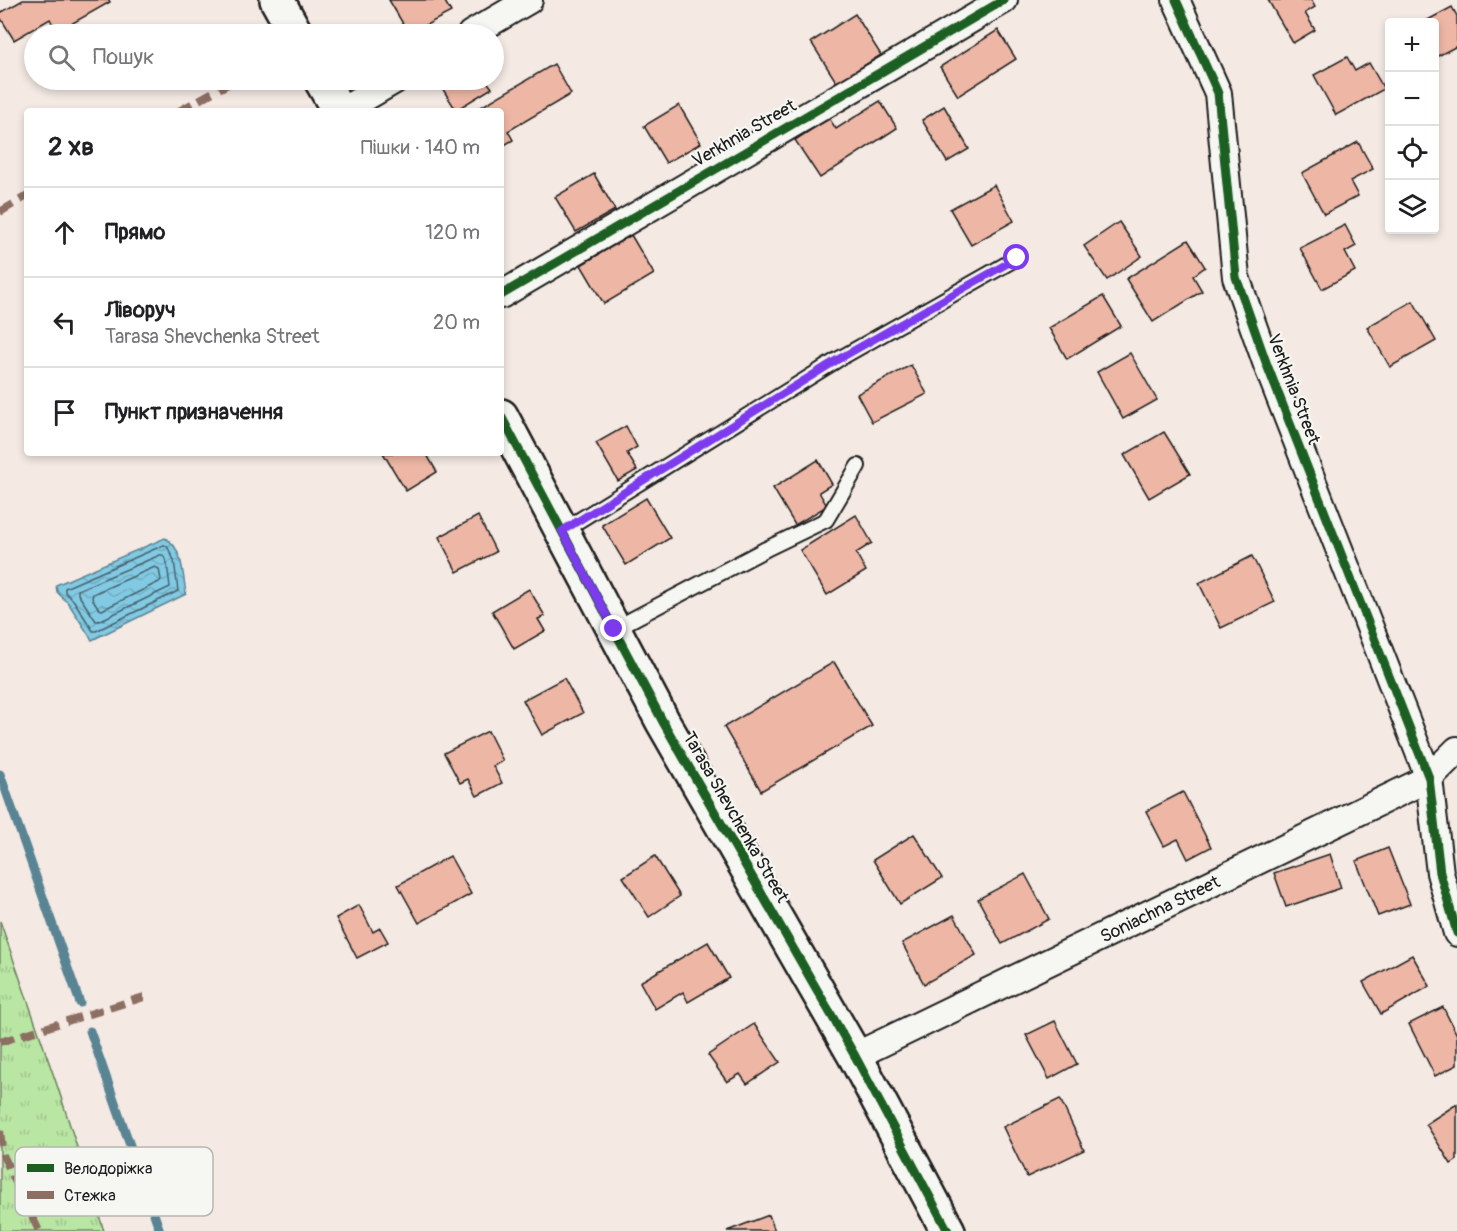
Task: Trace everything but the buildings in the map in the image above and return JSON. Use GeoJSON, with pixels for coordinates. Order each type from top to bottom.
{"type":"FeatureCollection","features":[{"type":"Feature","properties":{"kind":"street"},"geometry":{"type":"LineString","coordinates":[[277,0],[290,24]]}},
{"type":"Feature","properties":{"kind":"street"},"geometry":{"type":"LineString","coordinates":[[488,24],[529,0]]}},
{"type":"Feature","properties":{"kind":"street","name":"Verkhnia Street"},"geometry":{"type":"LineString","coordinates":[[504,293],[1004,0]]}},
{"type":"Feature","properties":{"kind":"street","name":"Verkhnia Street"},"geometry":{"type":"LineString","coordinates":[[1176,0],[1218,93],[1236,277],[1271,375],[1429,778],[1440,873],[1457,933]]}},
{"type":"Feature","properties":{"kind":"street"},"geometry":{"type":"LineString","coordinates":[[327,90],[338,108]]}},
{"type":"Feature","properties":{"kind":"street"},"geometry":{"type":"LineString","coordinates":[[345,108],[377,90]]}},
{"type":"Feature","properties":{"kind":"street","name":"Tarasa Shevchenka Street"},"geometry":{"type":"LineString","coordinates":[[504,422],[663,722],[855,1056],[948,1231]]}},
{"type":"Feature","properties":{"kind":"street","name":"Soniachna Street"},"geometry":{"type":"LineString","coordinates":[[855,1056],[1429,778],[1457,750]]}},
{"type":"Feature","properties":{"kind":"street"},"geometry":{"type":"LineString","coordinates":[[1429,778],[1457,777]]}},
{"type":"Feature","properties":{"kind":"lane"},"geometry":{"type":"LineString","coordinates":[[562,531],[837,360],[1017,258]]}},
{"type":"Feature","properties":{"kind":"lane"},"geometry":{"type":"LineString","coordinates":[[614,629],[765,549],[826,520],[858,466]]}},
{"type":"Feature","properties":{"kind":"green space"},"geometry":{"type":"Polygon","coordinates":[[[0,921],[77,1147],[15,1147],[15,1216],[99,1216],[104,1231],[0,1231],[0,921]]]}},
{"type":"Feature","properties":{"kind":"water"},"geometry":{"type":"Polygon","coordinates":[[[165,538],[171,542],[179,555],[186,594],[92,640],[69,604],[57,592],[56,585],[165,538]]]}},
{"type":"Feature","properties":{"kind":"waterway"},"geometry":{"type":"LineString","coordinates":[[0,774],[80,1003]]}},
{"type":"Feature","properties":{"kind":"waterway"},"geometry":{"type":"LineString","coordinates":[[90,1031],[131,1147]]}},
{"type":"Feature","properties":{"kind":"waterway"},"geometry":{"type":"LineString","coordinates":[[155,1216],[160,1231]]}},
{"type":"Feature","properties":{"kind":"marked path"},"geometry":{"type":"LineString","coordinates":[[184,108],[217,90]]}},
{"type":"Feature","properties":{"kind":"marked path"},"geometry":{"type":"LineString","coordinates":[[0,212],[24,198]]}},
{"type":"Feature","properties":{"kind":"marked path"},"geometry":{"type":"LineString","coordinates":[[0,1042],[144,997]]}},
{"type":"Feature","properties":{"kind":"marked path"},"geometry":{"type":"LineString","coordinates":[[0,1131],[3,1155],[15,1180]]}},
{"type":"Feature","properties":{"kind":"marked path"},"geometry":{"type":"LineString","coordinates":[[32,1216],[39,1231]]}},
{"type":"Feature","properties":{"kind":"cycle path"},"geometry":{"type":"LineString","coordinates":[[504,293],[1004,0]]}},
{"type":"Feature","properties":{"kind":"cycle path"},"geometry":{"type":"LineString","coordinates":[[1176,0],[1218,93],[1236,277],[1267,365],[1429,778],[1440,873],[1457,933]]}},
{"type":"Feature","properties":{"kind":"cycle path"},"geometry":{"type":"LineString","coordinates":[[504,422],[663,722],[855,1056],[948,1231]]}},
{"type":"Feature","properties":{"kind":"route"},"geometry":{"type":"LineString","coordinates":[[614,629],[562,531],[837,360],[1017,258]]}}]}
